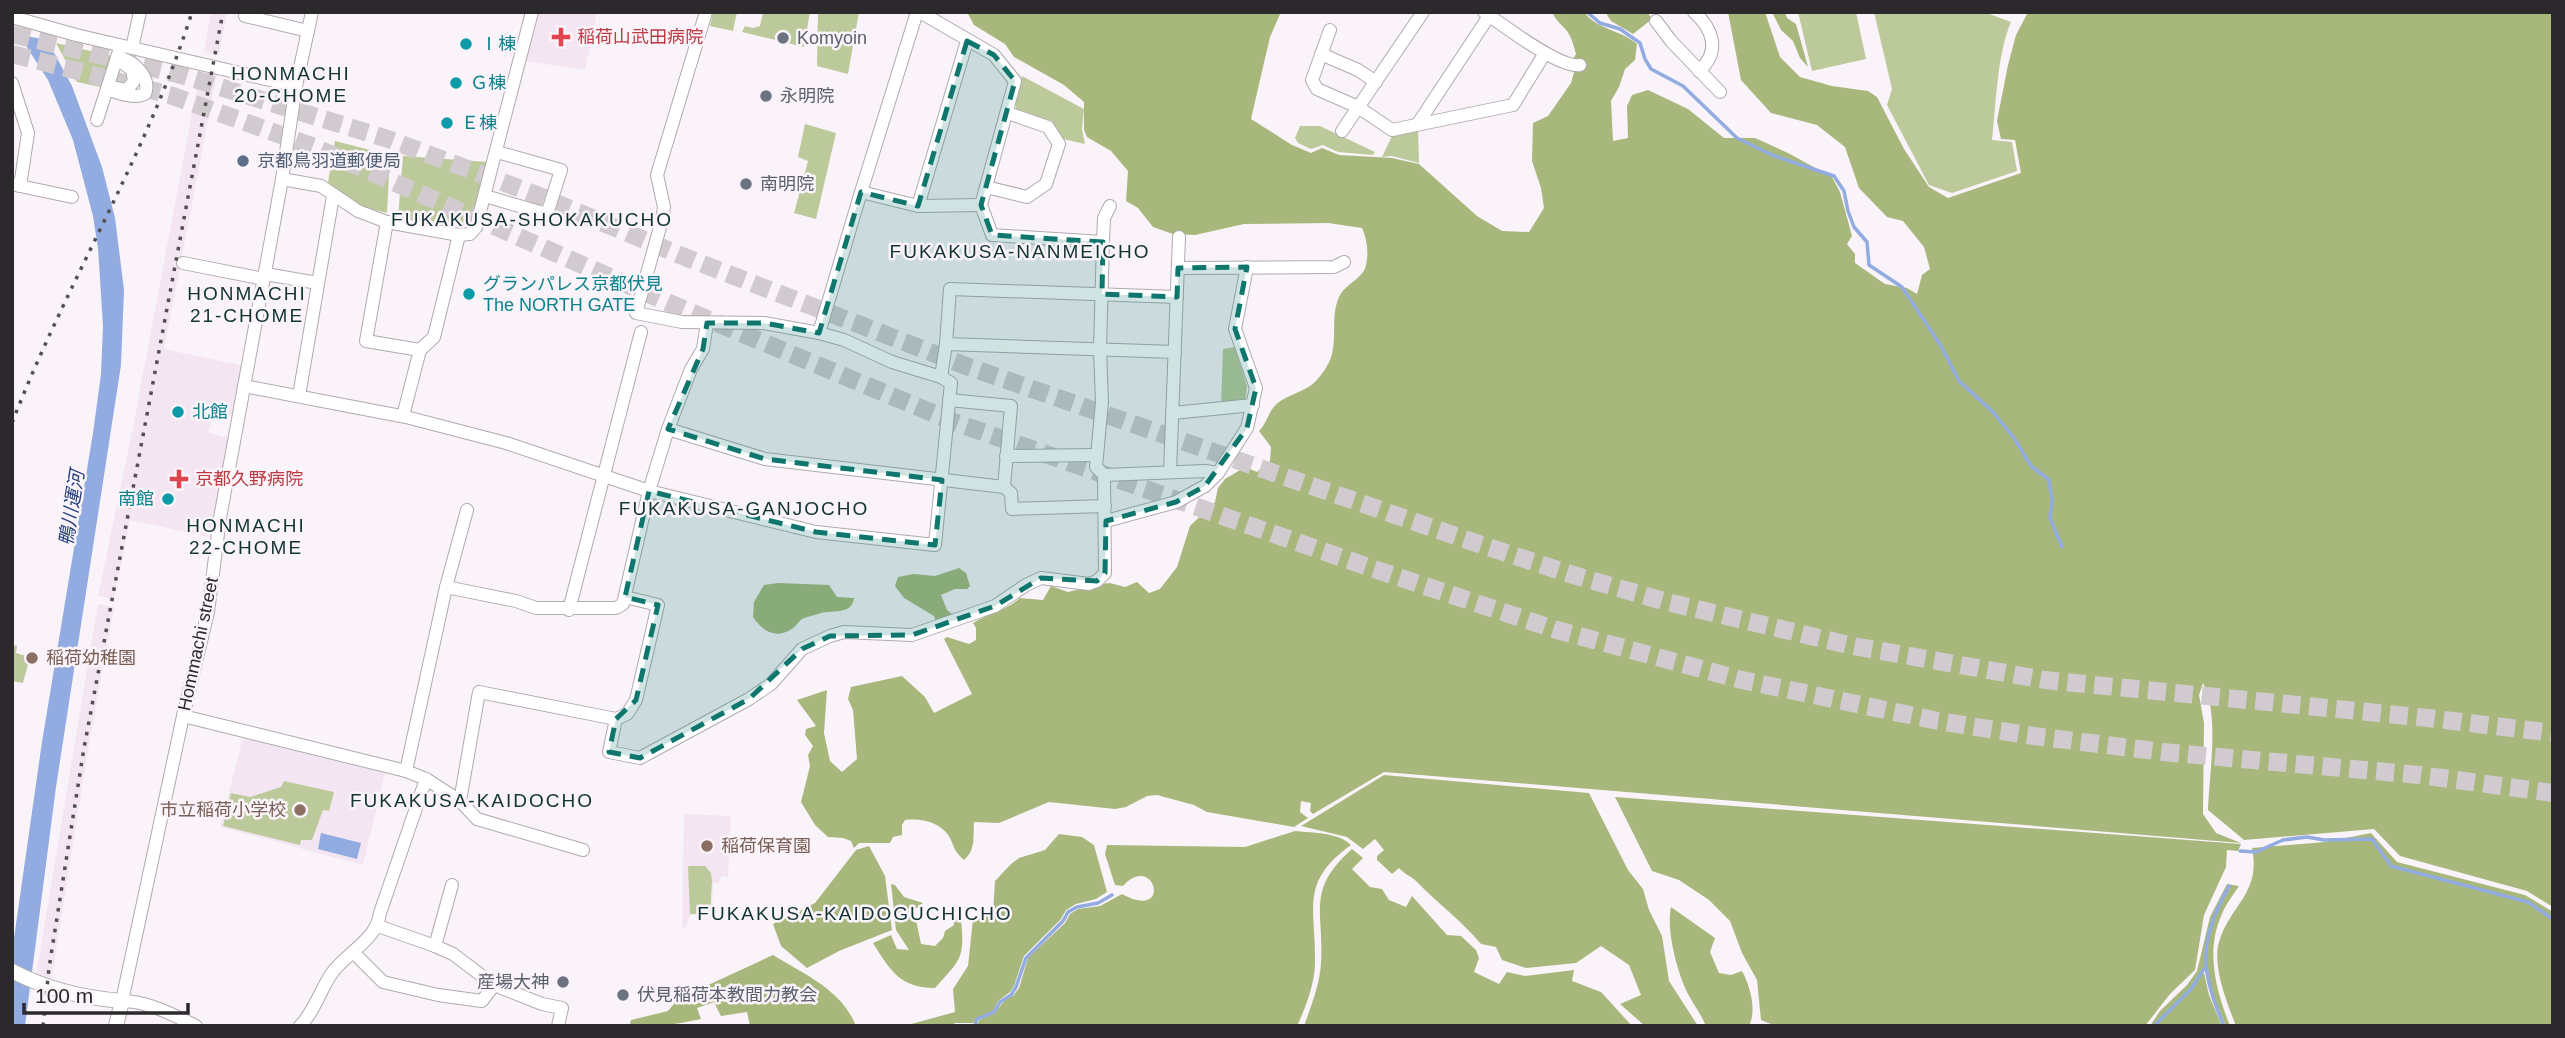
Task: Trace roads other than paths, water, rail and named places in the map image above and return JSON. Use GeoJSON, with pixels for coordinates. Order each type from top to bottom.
{"type":"FeatureCollection","features":[{"type":"Feature","properties":{"kind":"main road"},"geometry":{"type":"LineString","coordinates":[[12,971],[54,989],[122,1001]]}},
{"type":"Feature","properties":{"kind":"main road","name":"Hommachi street"},"geometry":{"type":"LineString","coordinates":[[116,1026],[122,1001]]}},
{"type":"Feature","properties":{"kind":"street"},"geometry":{"type":"LineString","coordinates":[[36,12],[46,28]]}},
{"type":"Feature","properties":{"kind":"street"},"geometry":{"type":"LineString","coordinates":[[97,120],[109,80],[140,12]]}},
{"type":"Feature","properties":{"kind":"street","name":"Hommachi street"},"geometry":{"type":"LineString","coordinates":[[122,1001],[208,612],[220,518],[282,179],[296,86],[312,12]]}},
{"type":"Feature","properties":{"kind":"street"},"geometry":{"type":"LineString","coordinates":[[282,179],[321,186],[333,197],[358,211],[387,222],[465,234],[476,228],[532,12]]}},
{"type":"Feature","properties":{"kind":"street"},"geometry":{"type":"LineString","coordinates":[[244,386],[403,416],[506,443],[649,491],[816,532],[935,544],[951,383],[941,377],[892,362],[844,340],[819,333],[764,323],[682,322],[636,313],[662,220],[664,206],[656,175],[706,12]]}},
{"type":"Feature","properties":{"kind":"street"},"geometry":{"type":"LineString","coordinates":[[819,333],[860,192],[918,12],[994,55],[1016,81],[981,205],[992,235],[1102,242]]}},
{"type":"Feature","properties":{"kind":"street"},"geometry":{"type":"LineString","coordinates":[[1342,131],[1423,12]]}},
{"type":"Feature","properties":{"kind":"street"},"geometry":{"type":"LineString","coordinates":[[1694,12],[1706,23],[1712,38],[1710,55],[1699,71]]}},
{"type":"Feature","properties":{"kind":"street"},"geometry":{"type":"LineString","coordinates":[[1417,125],[1486,14],[1545,53],[1573,66],[1580,65]]}},
{"type":"Feature","properties":{"kind":"street"},"geometry":{"type":"LineString","coordinates":[[245,16],[308,31]]}},
{"type":"Feature","properties":{"kind":"street"},"geometry":{"type":"LineString","coordinates":[[12,17],[123,53],[296,86]]}},
{"type":"Feature","properties":{"kind":"street"},"geometry":{"type":"LineString","coordinates":[[1656,20],[1671,41],[1720,92]]}},
{"type":"Feature","properties":{"kind":"street"},"geometry":{"type":"LineString","coordinates":[[1329,30],[1312,80],[1317,89],[1359,107],[1392,130],[1513,105],[1545,53]]}},
{"type":"Feature","properties":{"kind":"street"},"geometry":{"type":"LineString","coordinates":[[918,206],[967,41]]}},
{"type":"Feature","properties":{"kind":"street"},"geometry":{"type":"LineString","coordinates":[[109,80],[120,87],[130,83],[123,53]]}},
{"type":"Feature","properties":{"kind":"street"},"geometry":{"type":"LineString","coordinates":[[1321,54],[1358,70],[1376,82]]}},
{"type":"Feature","properties":{"kind":"street"},"geometry":{"type":"LineString","coordinates":[[12,83],[28,133],[16,185],[72,197]]}},
{"type":"Feature","properties":{"kind":"street"},"geometry":{"type":"LineString","coordinates":[[986,187],[1027,197],[1046,184],[1059,144],[1048,127],[1008,113]]}},
{"type":"Feature","properties":{"kind":"street"},"geometry":{"type":"LineString","coordinates":[[485,196],[547,214],[561,170],[497,152]]}},
{"type":"Feature","properties":{"kind":"street"},"geometry":{"type":"LineString","coordinates":[[860,192],[918,206],[981,205]]}},
{"type":"Feature","properties":{"kind":"street"},"geometry":{"type":"LineString","coordinates":[[299,396],[333,197]]}},
{"type":"Feature","properties":{"kind":"street"},"geometry":{"type":"LineString","coordinates":[[616,719],[609,752],[640,758],[749,699],[771,684],[802,649],[830,636],[844,632],[912,635],[995,607],[1041,578],[1089,584],[1105,573],[1104,475],[1096,467],[1095,455],[1101,402],[1102,242],[1104,218],[1110,206]]}},
{"type":"Feature","properties":{"kind":"street"},"geometry":{"type":"LineString","coordinates":[[387,222],[366,341],[420,350]]}},
{"type":"Feature","properties":{"kind":"street"},"geometry":{"type":"LineString","coordinates":[[403,416],[420,350],[435,337],[465,234]]}},
{"type":"Feature","properties":{"kind":"street"},"geometry":{"type":"LineString","coordinates":[[1170,472],[1179,237]]}},
{"type":"Feature","properties":{"kind":"street"},"geometry":{"type":"LineString","coordinates":[[1178,268],[1334,267],[1344,262]]}},
{"type":"Feature","properties":{"kind":"street"},"geometry":{"type":"LineString","coordinates":[[183,263],[318,283]]}},
{"type":"Feature","properties":{"kind":"street"},"geometry":{"type":"LineString","coordinates":[[1106,521],[1176,502],[1205,486],[1218,473],[1247,428],[1256,388],[1235,329],[1247,267]]}},
{"type":"Feature","properties":{"kind":"street"},"geometry":{"type":"LineString","coordinates":[[941,377],[950,289],[1177,297]]}},
{"type":"Feature","properties":{"kind":"street"},"geometry":{"type":"LineString","coordinates":[[446,587],[516,601],[536,608],[616,608],[623,604],[649,491],[668,429],[691,369],[703,349],[706,323]]}},
{"type":"Feature","properties":{"kind":"street"},"geometry":{"type":"LineString","coordinates":[[569,610],[641,332]]}},
{"type":"Feature","properties":{"kind":"street"},"geometry":{"type":"LineString","coordinates":[[946,344],[1175,352]]}},
{"type":"Feature","properties":{"kind":"street"},"geometry":{"type":"LineString","coordinates":[[949,400],[1011,406],[1004,487]]}},
{"type":"Feature","properties":{"kind":"street"},"geometry":{"type":"LineString","coordinates":[[1172,413],[1254,405]]}},
{"type":"Feature","properties":{"kind":"street"},"geometry":{"type":"LineString","coordinates":[[668,429],[765,460],[1004,487],[1011,493],[1012,509],[1105,506]]}},
{"type":"Feature","properties":{"kind":"street"},"geometry":{"type":"LineString","coordinates":[[1006,456],[1095,455]]}},
{"type":"Feature","properties":{"kind":"street"},"geometry":{"type":"LineString","coordinates":[[1104,475],[1205,471],[1218,473]]}},
{"type":"Feature","properties":{"kind":"street"},"geometry":{"type":"LineString","coordinates":[[406,771],[446,587],[467,510]]}},
{"type":"Feature","properties":{"kind":"street"},"geometry":{"type":"LineString","coordinates":[[460,801],[479,692],[616,719],[627,714],[636,701],[658,605],[625,597]]}},
{"type":"Feature","properties":{"kind":"street"},"geometry":{"type":"LineString","coordinates":[[183,716],[406,771],[426,779],[460,801],[477,819],[583,850]]}},
{"type":"Feature","properties":{"kind":"street"},"geometry":{"type":"LineString","coordinates":[[300,1026],[308,1019],[333,972],[378,926],[380,913],[426,779]]}},
{"type":"Feature","properties":{"kind":"street"},"geometry":{"type":"LineString","coordinates":[[435,946],[452,885]]}},
{"type":"Feature","properties":{"kind":"street"},"geometry":{"type":"LineString","coordinates":[[378,926],[453,954],[494,985],[562,1008],[558,1026]]}},
{"type":"Feature","properties":{"kind":"street"},"geometry":{"type":"LineString","coordinates":[[353,952],[383,982],[438,995],[482,1001],[494,985]]}},
{"type":"Feature","properties":{"kind":"street"},"geometry":{"type":"LineString","coordinates":[[122,1001],[131,1001],[196,1026]]}},
{"type":"Feature","properties":{"kind":"water"},"geometry":{"type":"Polygon","coordinates":[[[12,24],[46,38],[72,86],[102,167],[115,218],[124,290],[121,365],[56,787],[25,1026],[12,1026],[12,952],[42,742],[93,433],[101,374],[103,326],[93,216],[73,140],[48,80],[12,24]]]}},
{"type":"Feature","properties":{"kind":"water"},"geometry":{"type":"Polygon","coordinates":[[[321,833],[361,843],[357,859],[318,849],[321,833]]]}},
{"type":"Feature","properties":{"kind":"waterway"},"geometry":{"type":"LineString","coordinates":[[1587,12],[1600,23],[1620,29],[1640,43],[1651,69],[1683,86],[1737,138],[1772,155],[1834,176],[1844,191],[1854,227],[1867,242],[1869,265],[1902,287],[1941,346],[1959,381],[1993,412],[2014,438],[2031,466],[2049,480],[2052,500],[2050,518],[2062,547]]}},
{"type":"Feature","properties":{"kind":"waterway"},"geometry":{"type":"LineString","coordinates":[[2240,851],[2256,852],[2283,840],[2307,837],[2324,840],[2372,839],[2391,866],[2528,902],[2553,919]]}},
{"type":"Feature","properties":{"kind":"waterway"},"geometry":{"type":"LineString","coordinates":[[2224,1026],[2210,987],[2206,955],[2212,923],[2229,886]]}},
{"type":"Feature","properties":{"kind":"waterway"},"geometry":{"type":"LineString","coordinates":[[975,1026],[977,1019],[994,1012],[1000,1002],[1011,995],[1026,958],[1063,921],[1068,912],[1077,907],[1098,903],[1112,895]]}},
{"type":"Feature","properties":{"kind":"waterway"},"geometry":{"type":"LineString","coordinates":[[2154,1026],[2191,989],[2204,969]]}},
{"type":"Feature","properties":{"kind":"tunnel"},"geometry":{"type":"LineString","coordinates":[[12,34],[181,75],[388,139],[537,195],[687,258],[966,366],[1473,542],[1667,602],[1853,646],[2045,680],[2553,733]]}},
{"type":"Feature","properties":{"kind":"tunnel"},"geometry":{"type":"LineString","coordinates":[[12,54],[170,95],[314,147],[669,303],[954,422],[1557,630],[1742,680],[1938,721],[2163,752],[2420,775],[2553,793]]}},
{"type":"Feature","properties":{"kind":"railway"},"geometry":{"type":"LineString","coordinates":[[12,423],[33,371],[130,168],[174,65],[192,12]]}},
{"type":"Feature","properties":{"kind":"railway"},"geometry":{"type":"LineString","coordinates":[[43,1026],[49,968],[84,748],[223,12]]}},
{"type":"Feature","properties":{"kind":"place","name":"稲荷山武田病院"},"geometry":{"type":"Point","coordinates":[561,37]}},
{"type":"Feature","properties":{"kind":"place","name":"Komyoin"},"geometry":{"type":"Point","coordinates":[783,38]}},
{"type":"Feature","properties":{"kind":"place","name":"Ⅰ棟"},"geometry":{"type":"Point","coordinates":[466,44]}},
{"type":"Feature","properties":{"kind":"place","name":"Ｇ棟"},"geometry":{"type":"Point","coordinates":[456,83]}},
{"type":"Feature","properties":{"kind":"place","name":"永明院"},"geometry":{"type":"Point","coordinates":[766,96]}},
{"type":"Feature","properties":{"kind":"place","name":"Ｅ棟"},"geometry":{"type":"Point","coordinates":[447,123]}},
{"type":"Feature","properties":{"kind":"place","name":"京都鳥羽道郵便局"},"geometry":{"type":"Point","coordinates":[243,161]}},
{"type":"Feature","properties":{"kind":"place","name":"南明院"},"geometry":{"type":"Point","coordinates":[746,184]}},
{"type":"Feature","properties":{"kind":"place","name":"グランパレス京都伏見 The NORTH GATE"},"geometry":{"type":"Point","coordinates":[469,294]}},
{"type":"Feature","properties":{"kind":"place","name":"北館"},"geometry":{"type":"Point","coordinates":[178,412]}},
{"type":"Feature","properties":{"kind":"place","name":"京都久野病院"},"geometry":{"type":"Point","coordinates":[179,479]}},
{"type":"Feature","properties":{"kind":"place","name":"南館"},"geometry":{"type":"Point","coordinates":[168,499]}},
{"type":"Feature","properties":{"kind":"place","name":"稲荷幼稚園"},"geometry":{"type":"Point","coordinates":[32,658]}},
{"type":"Feature","properties":{"kind":"place","name":"市立稲荷小学校"},"geometry":{"type":"Point","coordinates":[300,810]}},
{"type":"Feature","properties":{"kind":"place","name":"稲荷保育園"},"geometry":{"type":"Point","coordinates":[707,846]}},
{"type":"Feature","properties":{"kind":"place","name":"産場大神"},"geometry":{"type":"Point","coordinates":[563,982]}},
{"type":"Feature","properties":{"kind":"place","name":"伏見稲荷本教間力教会"},"geometry":{"type":"Point","coordinates":[623,995]}},
{"type":"Feature","properties":{"kind":"district","name":"HONMACHI 20-CHOME"},"geometry":{"type":"Point","coordinates":[291,84]}},
{"type":"Feature","properties":{"kind":"district","name":"FUKAKUSA-SHOKAKUCHO"},"geometry":{"type":"Point","coordinates":[532,219]}},
{"type":"Feature","properties":{"kind":"district","name":"FUKAKUSA-NANMEICHO"},"geometry":{"type":"Point","coordinates":[1020,251]}},
{"type":"Feature","properties":{"kind":"district","name":"HONMACHI 21-CHOME"},"geometry":{"type":"Point","coordinates":[247,304]}},
{"type":"Feature","properties":{"kind":"district","name":"FUKAKUSA-GANJOCHO"},"geometry":{"type":"Point","coordinates":[744,508]}},
{"type":"Feature","properties":{"kind":"district","name":"HONMACHI 22-CHOME"},"geometry":{"type":"Point","coordinates":[246,536]}},
{"type":"Feature","properties":{"kind":"district","name":"FUKAKUSA-KAIDOCHO"},"geometry":{"type":"Point","coordinates":[472,800]}},
{"type":"Feature","properties":{"kind":"district","name":"FUKAKUSA-KAIDOGUCHICHO"},"geometry":{"type":"Point","coordinates":[855,913]}},
{"type":"Feature","properties":{"kind":"water label","name":"鴨川運河"},"geometry":{"type":"Point","coordinates":[71,508]}}]}
